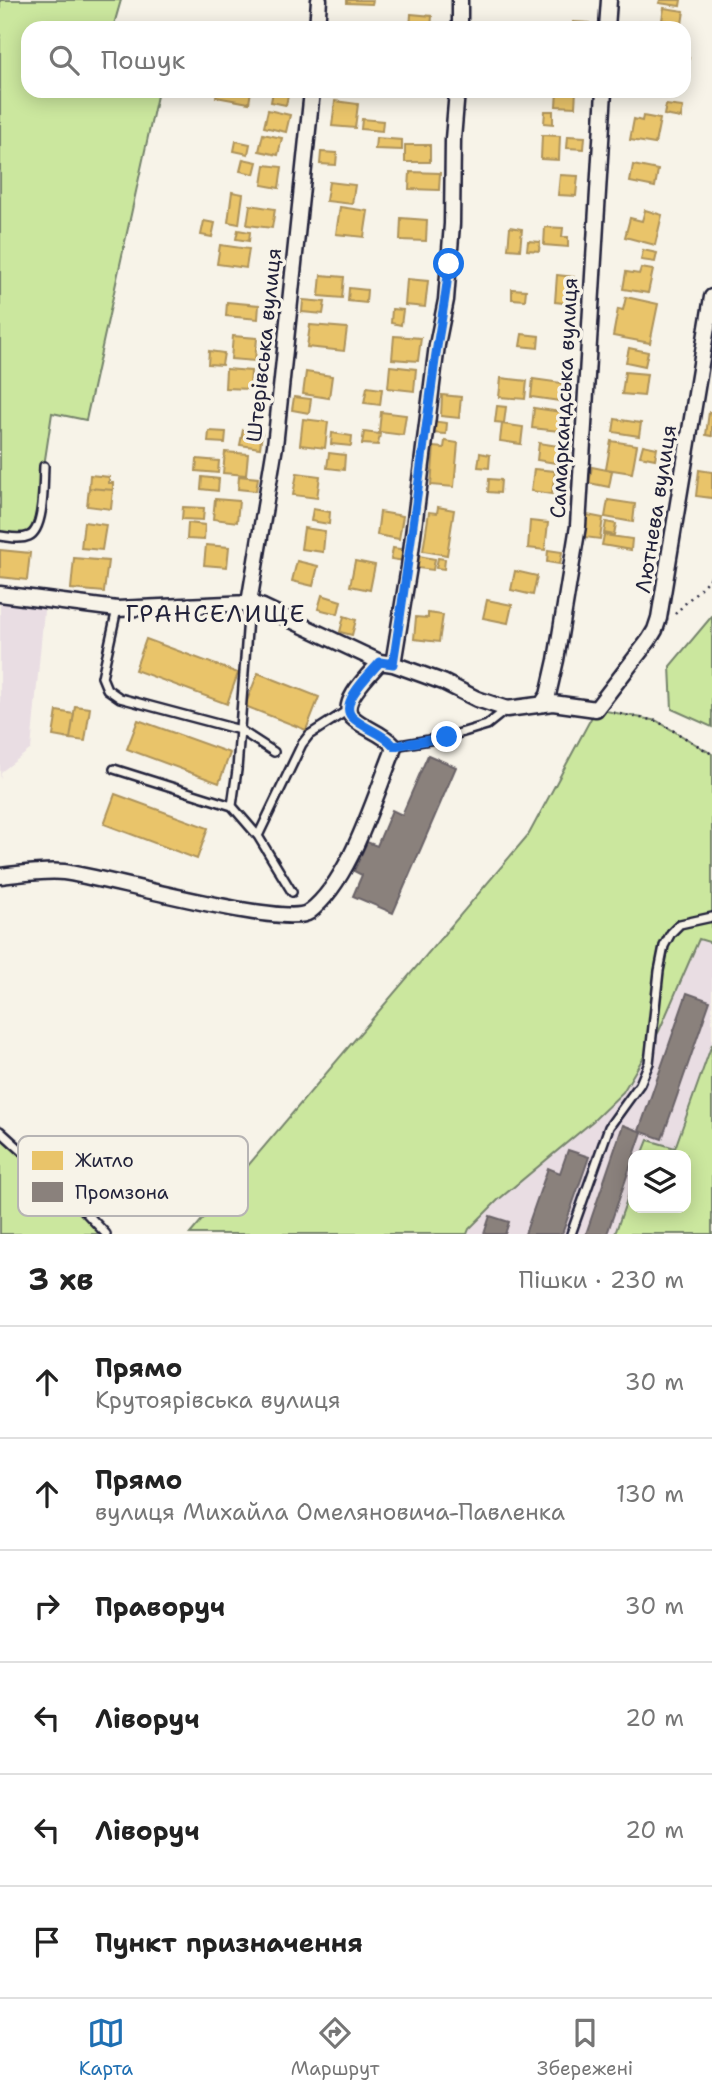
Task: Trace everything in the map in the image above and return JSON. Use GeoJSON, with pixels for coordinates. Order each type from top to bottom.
{"type":"FeatureCollection","features":[{"type":"Feature","properties":{"kind":"street"},"geometry":{"type":"LineString","coordinates":[[318,21],[319,0]]}},
{"type":"Feature","properties":{"kind":"street"},"geometry":{"type":"LineString","coordinates":[[460,0],[460,21]]}},
{"type":"Feature","properties":{"kind":"street"},"geometry":{"type":"LineString","coordinates":[[608,21],[609,0]]}},
{"type":"Feature","properties":{"kind":"street","name":"Штерівська вулиця"},"geometry":{"type":"LineString","coordinates":[[249,603],[275,446],[311,98]]}},
{"type":"Feature","properties":{"kind":"street"},"geometry":{"type":"LineString","coordinates":[[0,876],[63,872],[194,901],[288,917],[306,915],[342,876],[393,754],[394,746],[386,737],[352,717],[348,710],[350,698],[387,663],[409,567],[437,345],[446,300],[456,98]]}},
{"type":"Feature","properties":{"kind":"street","name":"Самаркандська вулиця"},"geometry":{"type":"LineString","coordinates":[[542,704],[548,695],[556,660],[578,526],[604,98]]}},
{"type":"Feature","properties":{"kind":"street","name":"Лютнева вулиця"},"geometry":{"type":"LineString","coordinates":[[596,709],[655,630],[712,297]]}},
{"type":"Feature","properties":{"kind":"street"},"geometry":{"type":"LineString","coordinates":[[0,594],[117,609],[249,603],[387,663],[507,709],[542,704],[596,709]]}},
{"type":"Feature","properties":{"kind":"lane"},"geometry":{"type":"LineString","coordinates":[[0,536],[28,537],[36,532],[40,522],[44,466]]}},
{"type":"Feature","properties":{"kind":"lane"},"geometry":{"type":"LineString","coordinates":[[232,806],[249,603]]}},
{"type":"Feature","properties":{"kind":"lane"},"geometry":{"type":"LineString","coordinates":[[117,609],[102,677],[107,689],[120,698],[240,730],[274,752]]}},
{"type":"Feature","properties":{"kind":"lane"},"geometry":{"type":"LineString","coordinates":[[394,746],[447,737],[487,725],[507,709]]}},
{"type":"Feature","properties":{"kind":"lane"},"geometry":{"type":"LineString","coordinates":[[258,836],[302,744],[309,735],[348,710]]}},
{"type":"Feature","properties":{"kind":"lane"},"geometry":{"type":"LineString","coordinates":[[114,769],[232,806],[258,836],[292,892]]}},
{"type":"Feature","properties":{"kind":"lane"},"geometry":{"type":"LineString","coordinates":[[571,1234],[608,1127],[640,1084],[649,1063],[664,946],[680,924],[712,916]]}},
{"type":"Feature","properties":{"kind":"lane"},"geometry":{"type":"LineString","coordinates":[[0,1131],[18,1147]]}},
{"type":"Feature","properties":{"kind":"lane"},"geometry":{"type":"LineString","coordinates":[[89,1216],[106,1234]]}},
{"type":"Feature","properties":{"kind":"path"},"geometry":{"type":"LineString","coordinates":[[655,630],[712,576]]}},
{"type":"Feature","properties":{"kind":"path"},"geometry":{"type":"LineString","coordinates":[[596,709],[657,721],[712,754]]}},
{"type":"Feature","properties":{"kind":"shaded area"},"geometry":{"type":"Polygon","coordinates":[[[0,594],[45,600],[31,749],[1,772],[0,780],[0,594]]]}},
{"type":"Feature","properties":{"kind":"shaded area"},"geometry":{"type":"Polygon","coordinates":[[[700,939],[712,943],[712,1044],[674,1148],[648,1140],[644,1150],[628,1150],[628,1196],[615,1234],[467,1234],[498,1200],[593,1121],[623,1092],[659,1031],[700,939]]]}},
{"type":"Feature","properties":{"kind":"green space"},"geometry":{"type":"Polygon","coordinates":[[[0,0],[121,0],[115,21],[21,21],[21,98],[156,98],[86,420],[52,413],[44,466],[40,522],[28,537],[0,536],[0,0]]]}},
{"type":"Feature","properties":{"kind":"green space"},"geometry":{"type":"Polygon","coordinates":[[[712,616],[712,727],[672,709],[670,666],[712,616]]]}},
{"type":"Feature","properties":{"kind":"green space"},"geometry":{"type":"Polygon","coordinates":[[[596,709],[657,721],[712,754],[712,943],[699,939],[659,1031],[623,1092],[593,1121],[498,1200],[467,1234],[190,1234],[205,1216],[248,1216],[248,1166],[529,834],[596,709]]]}},
{"type":"Feature","properties":{"kind":"green space"},"geometry":{"type":"Polygon","coordinates":[[[712,1044],[712,1234],[615,1234],[628,1196],[628,1213],[691,1213],[691,1150],[644,1150],[648,1140],[675,1148],[712,1044]]]}},
{"type":"Feature","properties":{"kind":"green space"},"geometry":{"type":"Polygon","coordinates":[[[0,1131],[18,1148],[18,1216],[87,1216],[106,1234],[0,1234],[0,1131]]]}},
{"type":"Feature","properties":{"kind":"building: Житло"},"geometry":{"type":"Polygon","coordinates":[[[347,0],[373,0],[372,4],[347,3],[347,0]]]}},
{"type":"Feature","properties":{"kind":"building: Житло"},"geometry":{"type":"Polygon","coordinates":[[[660,0],[681,0],[680,6],[659,3],[660,0]]]}},
{"type":"Feature","properties":{"kind":"building: Житло"},"geometry":{"type":"Polygon","coordinates":[[[664,8],[684,11],[682,21],[662,20],[664,8]]]}},
{"type":"Feature","properties":{"kind":"building: Житло"},"geometry":{"type":"Polygon","coordinates":[[[411,14],[432,16],[432,21],[410,21],[411,14]]]}},
{"type":"Feature","properties":{"kind":"building: Житло"},"geometry":{"type":"Polygon","coordinates":[[[222,98],[250,98],[249,103],[222,98]]]}},
{"type":"Feature","properties":{"kind":"building: Житло"},"geometry":{"type":"Polygon","coordinates":[[[272,98],[288,98],[286,105],[271,102],[272,98]]]}},
{"type":"Feature","properties":{"kind":"building: Житло"},"geometry":{"type":"Polygon","coordinates":[[[557,98],[576,98],[575,107],[556,106],[557,98]]]}},
{"type":"Feature","properties":{"kind":"building: Житло"},"geometry":{"type":"Polygon","coordinates":[[[335,101],[358,104],[355,128],[332,126],[335,101]]]}},
{"type":"Feature","properties":{"kind":"building: Житло"},"geometry":{"type":"Polygon","coordinates":[[[666,105],[683,107],[681,118],[664,115],[666,105]]]}},
{"type":"Feature","properties":{"kind":"building: Житло"},"geometry":{"type":"Polygon","coordinates":[[[268,110],[290,115],[286,132],[264,127],[268,110]]]}},
{"type":"Feature","properties":{"kind":"building: Житло"},"geometry":{"type":"Polygon","coordinates":[[[545,111],[553,111],[553,124],[544,123],[545,111]]]}},
{"type":"Feature","properties":{"kind":"building: Житло"},"geometry":{"type":"Polygon","coordinates":[[[643,116],[660,119],[655,144],[630,140],[634,119],[642,121],[643,116]]]}},
{"type":"Feature","properties":{"kind":"building: Житло"},"geometry":{"type":"Polygon","coordinates":[[[362,119],[383,121],[382,131],[361,129],[362,119]]]}},
{"type":"Feature","properties":{"kind":"building: Житло"},"geometry":{"type":"Polygon","coordinates":[[[263,134],[282,138],[278,155],[259,151],[263,134]]]}},
{"type":"Feature","properties":{"kind":"building: Житло"},"geometry":{"type":"Polygon","coordinates":[[[542,135],[560,136],[559,160],[541,159],[542,135]]]}},
{"type":"Feature","properties":{"kind":"building: Житло"},"geometry":{"type":"Polygon","coordinates":[[[568,136],[585,137],[584,149],[567,148],[568,136]]]}},
{"type":"Feature","properties":{"kind":"building: Житло"},"geometry":{"type":"Polygon","coordinates":[[[376,138],[402,140],[402,150],[375,149],[376,138]]]}},
{"type":"Feature","properties":{"kind":"building: Житло"},"geometry":{"type":"Polygon","coordinates":[[[236,141],[250,144],[248,154],[234,151],[236,141]]]}},
{"type":"Feature","properties":{"kind":"building: Житло"},"geometry":{"type":"Polygon","coordinates":[[[405,145],[430,145],[430,162],[405,162],[405,145]]]}},
{"type":"Feature","properties":{"kind":"building: Житло"},"geometry":{"type":"Polygon","coordinates":[[[321,152],[337,153],[336,165],[320,164],[321,152]]]}},
{"type":"Feature","properties":{"kind":"building: Житло"},"geometry":{"type":"Polygon","coordinates":[[[243,159],[257,162],[254,174],[240,171],[243,159]]]}},
{"type":"Feature","properties":{"kind":"building: Житло"},"geometry":{"type":"Polygon","coordinates":[[[265,165],[282,167],[279,188],[262,185],[265,165]]]}},
{"type":"Feature","properties":{"kind":"building: Житло"},"geometry":{"type":"Polygon","coordinates":[[[633,165],[658,170],[655,187],[630,182],[633,165]]]}},
{"type":"Feature","properties":{"kind":"building: Житло"},"geometry":{"type":"Polygon","coordinates":[[[410,172],[440,173],[439,190],[409,189],[410,172]]]}},
{"type":"Feature","properties":{"kind":"building: Житло"},"geometry":{"type":"Polygon","coordinates":[[[560,175],[578,176],[576,196],[558,195],[560,175]]]}},
{"type":"Feature","properties":{"kind":"building: Житло"},"geometry":{"type":"Polygon","coordinates":[[[329,182],[355,185],[352,204],[326,201],[329,182]]]}},
{"type":"Feature","properties":{"kind":"building: Житло"},"geometry":{"type":"Polygon","coordinates":[[[232,192],[243,194],[239,224],[228,222],[232,192]]]}},
{"type":"Feature","properties":{"kind":"building: Житло"},"geometry":{"type":"Polygon","coordinates":[[[250,205],[275,209],[272,228],[247,225],[250,205]]]}},
{"type":"Feature","properties":{"kind":"building: Житло"},"geometry":{"type":"Polygon","coordinates":[[[340,207],[368,211],[364,237],[336,234],[340,207]]]}},
{"type":"Feature","properties":{"kind":"building: Житло"},"geometry":{"type":"Polygon","coordinates":[[[645,210],[662,215],[655,245],[625,237],[630,218],[642,221],[645,210]]]}},
{"type":"Feature","properties":{"kind":"building: Житло"},"geometry":{"type":"Polygon","coordinates":[[[401,218],[427,220],[426,241],[400,240],[401,218]]]}},
{"type":"Feature","properties":{"kind":"building: Житло"},"geometry":{"type":"Polygon","coordinates":[[[204,221],[215,223],[212,237],[201,235],[204,221]]]}},
{"type":"Feature","properties":{"kind":"building: Житло"},"geometry":{"type":"Polygon","coordinates":[[[510,227],[522,229],[520,250],[508,249],[510,227]]]}},
{"type":"Feature","properties":{"kind":"building: Житло"},"geometry":{"type":"Polygon","coordinates":[[[545,227],[563,228],[562,237],[568,237],[568,247],[544,245],[545,227]]]}},
{"type":"Feature","properties":{"kind":"building: Житло"},"geometry":{"type":"Polygon","coordinates":[[[238,230],[250,232],[249,241],[236,239],[238,230]]]}},
{"type":"Feature","properties":{"kind":"building: Житло"},"geometry":{"type":"Polygon","coordinates":[[[528,241],[540,242],[539,251],[527,250],[528,241]]]}},
{"type":"Feature","properties":{"kind":"building: Житло"},"geometry":{"type":"Polygon","coordinates":[[[220,245],[249,249],[246,268],[217,264],[220,245]]]}},
{"type":"Feature","properties":{"kind":"building: Житло"},"geometry":{"type":"Polygon","coordinates":[[[643,250],[657,253],[655,262],[641,260],[643,250]]]}},
{"type":"Feature","properties":{"kind":"building: Житло"},"geometry":{"type":"Polygon","coordinates":[[[641,268],[653,270],[648,293],[623,289],[626,272],[639,274],[641,268]]]}},
{"type":"Feature","properties":{"kind":"building: Житло"},"geometry":{"type":"Polygon","coordinates":[[[321,275],[344,277],[342,298],[319,296],[321,275]]]}},
{"type":"Feature","properties":{"kind":"building: Житло"},"geometry":{"type":"Polygon","coordinates":[[[557,275],[574,277],[572,304],[555,302],[557,275]]]}},
{"type":"Feature","properties":{"kind":"building: Житло"},"geometry":{"type":"Polygon","coordinates":[[[407,279],[428,281],[425,307],[405,305],[407,279]]]}},
{"type":"Feature","properties":{"kind":"building: Житло"},"geometry":{"type":"Polygon","coordinates":[[[349,288],[367,290],[366,303],[348,301],[349,288]]]}},
{"type":"Feature","properties":{"kind":"building: Житло"},"geometry":{"type":"Polygon","coordinates":[[[512,289],[526,290],[525,300],[512,299],[512,289]]]}},
{"type":"Feature","properties":{"kind":"building: Житло"},"geometry":{"type":"Polygon","coordinates":[[[626,297],[658,304],[650,343],[613,336],[618,309],[623,310],[626,297]]]}},
{"type":"Feature","properties":{"kind":"building: Житло"},"geometry":{"type":"Polygon","coordinates":[[[303,300],[325,302],[323,314],[302,312],[303,300]]]}},
{"type":"Feature","properties":{"kind":"building: Житло"},"geometry":{"type":"Polygon","coordinates":[[[227,302],[259,305],[258,319],[226,316],[227,302]]]}},
{"type":"Feature","properties":{"kind":"building: Житло"},"geometry":{"type":"Polygon","coordinates":[[[392,309],[403,310],[401,325],[391,323],[392,309]]]}},
{"type":"Feature","properties":{"kind":"building: Житло"},"geometry":{"type":"Polygon","coordinates":[[[310,325],[347,328],[344,351],[307,347],[310,325]]]}},
{"type":"Feature","properties":{"kind":"building: Житло"},"geometry":{"type":"Polygon","coordinates":[[[522,334],[539,336],[538,348],[520,346],[522,334]]]}},
{"type":"Feature","properties":{"kind":"building: Житло"},"geometry":{"type":"Polygon","coordinates":[[[233,336],[257,338],[255,361],[231,359],[233,336]]]}},
{"type":"Feature","properties":{"kind":"building: Житло"},"geometry":{"type":"Polygon","coordinates":[[[394,336],[421,338],[418,361],[392,359],[394,336]]]}},
{"type":"Feature","properties":{"kind":"building: Житло"},"geometry":{"type":"Polygon","coordinates":[[[629,348],[648,352],[645,366],[626,362],[629,348]]]}},
{"type":"Feature","properties":{"kind":"building: Житло"},"geometry":{"type":"Polygon","coordinates":[[[209,351],[224,353],[222,365],[208,364],[209,351]]]}},
{"type":"Feature","properties":{"kind":"building: Житло"},"geometry":{"type":"Polygon","coordinates":[[[390,366],[416,369],[414,391],[388,388],[390,366]]]}},
{"type":"Feature","properties":{"kind":"building: Житло"},"geometry":{"type":"Polygon","coordinates":[[[226,369],[251,371],[250,389],[225,388],[226,369]]]}},
{"type":"Feature","properties":{"kind":"building: Житло"},"geometry":{"type":"Polygon","coordinates":[[[306,372],[332,376],[329,398],[303,394],[306,372]]]}},
{"type":"Feature","properties":{"kind":"building: Житло"},"geometry":{"type":"Polygon","coordinates":[[[625,372],[647,374],[644,396],[622,394],[625,372]]]}},
{"type":"Feature","properties":{"kind":"building: Житло"},"geometry":{"type":"Polygon","coordinates":[[[501,378],[527,381],[525,399],[499,397],[501,378]]]}},
{"type":"Feature","properties":{"kind":"building: Житло"},"geometry":{"type":"Polygon","coordinates":[[[533,379],[562,383],[560,401],[531,397],[533,379]]]}},
{"type":"Feature","properties":{"kind":"building: Житло"},"geometry":{"type":"Polygon","coordinates":[[[367,387],[382,389],[380,405],[364,403],[367,387]]]}},
{"type":"Feature","properties":{"kind":"building: Житло"},"geometry":{"type":"Polygon","coordinates":[[[442,395],[461,397],[459,418],[441,416],[442,395]]]}},
{"type":"Feature","properties":{"kind":"building: Житло"},"geometry":{"type":"Polygon","coordinates":[[[294,397],[311,399],[309,413],[292,410],[294,397]]]}},
{"type":"Feature","properties":{"kind":"building: Житло"},"geometry":{"type":"Polygon","coordinates":[[[497,406],[506,407],[504,423],[495,422],[497,406]]]}},
{"type":"Feature","properties":{"kind":"building: Житло"},"geometry":{"type":"Polygon","coordinates":[[[534,408],[561,412],[559,431],[532,428],[534,408]]]}},
{"type":"Feature","properties":{"kind":"building: Житло"},"geometry":{"type":"Polygon","coordinates":[[[381,412],[406,415],[403,435],[379,432],[381,412]]]}},
{"type":"Feature","properties":{"kind":"building: Житло"},"geometry":{"type":"Polygon","coordinates":[[[709,412],[712,412],[712,436],[706,435],[709,412]]]}},
{"type":"Feature","properties":{"kind":"building: Житло"},"geometry":{"type":"Polygon","coordinates":[[[303,419],[328,422],[325,448],[300,445],[303,419]]]}},
{"type":"Feature","properties":{"kind":"building: Житло"},"geometry":{"type":"Polygon","coordinates":[[[615,419],[641,423],[639,436],[613,432],[615,419]]]}},
{"type":"Feature","properties":{"kind":"building: Житло"},"geometry":{"type":"Polygon","coordinates":[[[431,421],[447,423],[446,434],[430,433],[431,421]]]}},
{"type":"Feature","properties":{"kind":"building: Житло"},"geometry":{"type":"Polygon","coordinates":[[[502,424],[523,427],[521,444],[500,441],[502,424]]]}},
{"type":"Feature","properties":{"kind":"building: Житло"},"geometry":{"type":"Polygon","coordinates":[[[243,430],[262,433],[260,448],[240,445],[243,430]]]}},
{"type":"Feature","properties":{"kind":"building: Житло"},"geometry":{"type":"Polygon","coordinates":[[[209,431],[226,432],[225,443],[208,442],[209,431]]]}},
{"type":"Feature","properties":{"kind":"building: Житло"},"geometry":{"type":"Polygon","coordinates":[[[364,432],[380,434],[378,445],[362,444],[364,432]]]}},
{"type":"Feature","properties":{"kind":"building: Житло"},"geometry":{"type":"Polygon","coordinates":[[[332,433],[352,436],[351,446],[331,444],[332,433]]]}},
{"type":"Feature","properties":{"kind":"building: Житло"},"geometry":{"type":"Polygon","coordinates":[[[445,441],[458,443],[454,487],[431,485],[434,447],[444,448],[445,441]]]}},
{"type":"Feature","properties":{"kind":"building: Житло"},"geometry":{"type":"Polygon","coordinates":[[[611,441],[637,445],[632,473],[606,469],[611,441]]]}},
{"type":"Feature","properties":{"kind":"building: Житло"},"geometry":{"type":"Polygon","coordinates":[[[539,443],[571,448],[568,465],[537,460],[539,443]]]}},
{"type":"Feature","properties":{"kind":"building: Житло"},"geometry":{"type":"Polygon","coordinates":[[[643,445],[657,448],[655,459],[640,456],[643,445]]]}},
{"type":"Feature","properties":{"kind":"building: Житло"},"geometry":{"type":"Polygon","coordinates":[[[225,452],[248,454],[246,475],[223,473],[225,452]]]}},
{"type":"Feature","properties":{"kind":"building: Житло"},"geometry":{"type":"Polygon","coordinates":[[[329,453],[345,455],[344,470],[327,468],[329,453]]]}},
{"type":"Feature","properties":{"kind":"building: Житло"},"geometry":{"type":"Polygon","coordinates":[[[480,453],[490,455],[489,468],[478,467],[480,453]]]}},
{"type":"Feature","properties":{"kind":"building: Житло"},"geometry":{"type":"Polygon","coordinates":[[[197,459],[219,461],[218,473],[196,471],[197,459]]]}},
{"type":"Feature","properties":{"kind":"building: Житло"},"geometry":{"type":"Polygon","coordinates":[[[592,467],[612,471],[609,487],[589,483],[592,467]]]}},
{"type":"Feature","properties":{"kind":"building: Житло"},"geometry":{"type":"Polygon","coordinates":[[[534,469],[555,471],[552,494],[531,491],[534,469]]]}},
{"type":"Feature","properties":{"kind":"building: Житло"},"geometry":{"type":"Polygon","coordinates":[[[699,470],[712,472],[712,498],[696,496],[699,470]]]}},
{"type":"Feature","properties":{"kind":"building: Житло"},"geometry":{"type":"Polygon","coordinates":[[[297,473],[320,476],[317,498],[293,495],[297,473]]]}},
{"type":"Feature","properties":{"kind":"building: Житло"},"geometry":{"type":"Polygon","coordinates":[[[90,475],[109,477],[113,490],[89,488],[90,475]]]}},
{"type":"Feature","properties":{"kind":"building: Житло"},"geometry":{"type":"Polygon","coordinates":[[[239,476],[258,478],[256,491],[238,489],[239,476]]]}},
{"type":"Feature","properties":{"kind":"building: Житло"},"geometry":{"type":"Polygon","coordinates":[[[202,477],[219,479],[218,491],[201,489],[202,477]]]}},
{"type":"Feature","properties":{"kind":"building: Житло"},"geometry":{"type":"Polygon","coordinates":[[[489,479],[501,480],[500,493],[488,492],[489,479]]]}},
{"type":"Feature","properties":{"kind":"building: Житло"},"geometry":{"type":"Polygon","coordinates":[[[89,488],[113,490],[111,509],[87,506],[89,488]]]}},
{"type":"Feature","properties":{"kind":"building: Житло"},"geometry":{"type":"Polygon","coordinates":[[[215,499],[239,501],[237,522],[213,519],[215,499]]]}},
{"type":"Feature","properties":{"kind":"building: Житло"},"geometry":{"type":"Polygon","coordinates":[[[608,500],[635,504],[633,522],[605,517],[608,500]]]}},
{"type":"Feature","properties":{"kind":"building: Житло"},"geometry":{"type":"Polygon","coordinates":[[[183,507],[204,508],[203,520],[182,519],[183,507]]]}},
{"type":"Feature","properties":{"kind":"building: Житло"},"geometry":{"type":"Polygon","coordinates":[[[438,507],[454,510],[447,555],[423,551],[429,512],[437,513],[438,507]]]}},
{"type":"Feature","properties":{"kind":"building: Житло"},"geometry":{"type":"Polygon","coordinates":[[[313,509],[330,512],[329,524],[311,521],[313,509]]]}},
{"type":"Feature","properties":{"kind":"building: Житло"},"geometry":{"type":"Polygon","coordinates":[[[380,512],[403,516],[399,539],[377,535],[380,512]]]}},
{"type":"Feature","properties":{"kind":"building: Житло"},"geometry":{"type":"Polygon","coordinates":[[[587,515],[603,518],[600,539],[584,537],[587,515]]]}},
{"type":"Feature","properties":{"kind":"building: Житло"},"geometry":{"type":"Polygon","coordinates":[[[530,521],[548,523],[545,550],[528,548],[530,521]]]}},
{"type":"Feature","properties":{"kind":"building: Житло"},"geometry":{"type":"Polygon","coordinates":[[[84,522],[106,525],[102,550],[81,548],[84,522]]]}},
{"type":"Feature","properties":{"kind":"building: Житло"},"geometry":{"type":"Polygon","coordinates":[[[606,522],[616,524],[614,535],[604,533],[606,522]]]}},
{"type":"Feature","properties":{"kind":"building: Житло"},"geometry":{"type":"Polygon","coordinates":[[[188,523],[205,525],[204,540],[187,539],[188,523]]]}},
{"type":"Feature","properties":{"kind":"building: Житло"},"geometry":{"type":"Polygon","coordinates":[[[304,528],[325,531],[323,552],[301,549],[304,528]]]}},
{"type":"Feature","properties":{"kind":"building: Житло"},"geometry":{"type":"Polygon","coordinates":[[[604,535],[632,539],[631,550],[602,545],[604,535]]]}},
{"type":"Feature","properties":{"kind":"building: Житло"},"geometry":{"type":"Polygon","coordinates":[[[206,545],[229,547],[227,567],[204,565],[206,545]]]}},
{"type":"Feature","properties":{"kind":"building: Житло"},"geometry":{"type":"Polygon","coordinates":[[[393,548],[407,550],[405,561],[391,559],[393,548]]]}},
{"type":"Feature","properties":{"kind":"building: Житло"},"geometry":{"type":"Polygon","coordinates":[[[0,550],[30,553],[27,580],[0,577],[0,550]]]}},
{"type":"Feature","properties":{"kind":"building: Житло"},"geometry":{"type":"Polygon","coordinates":[[[548,550],[562,552],[560,564],[547,562],[548,550]]]}},
{"type":"Feature","properties":{"kind":"building: Житло"},"geometry":{"type":"Polygon","coordinates":[[[419,556],[435,559],[433,570],[417,568],[419,556]]]}},
{"type":"Feature","properties":{"kind":"building: Житло"},"geometry":{"type":"Polygon","coordinates":[[[74,558],[108,561],[104,592],[71,589],[74,558]]]}},
{"type":"Feature","properties":{"kind":"building: Житло"},"geometry":{"type":"Polygon","coordinates":[[[438,558],[445,559],[444,569],[436,568],[438,558]]]}},
{"type":"Feature","properties":{"kind":"building: Житло"},"geometry":{"type":"Polygon","coordinates":[[[297,561],[318,566],[313,586],[292,581],[297,561]]]}},
{"type":"Feature","properties":{"kind":"building: Житло"},"geometry":{"type":"Polygon","coordinates":[[[355,561],[375,565],[370,590],[350,586],[355,561]]]}},
{"type":"Feature","properties":{"kind":"building: Житло"},"geometry":{"type":"Polygon","coordinates":[[[515,571],[537,576],[533,595],[511,590],[515,571]]]}},
{"type":"Feature","properties":{"kind":"building: Житло"},"geometry":{"type":"Polygon","coordinates":[[[322,595],[341,601],[338,614],[318,609],[322,595]]]}},
{"type":"Feature","properties":{"kind":"building: Житло"},"geometry":{"type":"Polygon","coordinates":[[[487,600],[512,605],[508,623],[483,618],[487,600]]]}},
{"type":"Feature","properties":{"kind":"building: Житло"},"geometry":{"type":"Polygon","coordinates":[[[428,613],[443,615],[439,642],[414,639],[416,617],[428,618],[428,613]]]}},
{"type":"Feature","properties":{"kind":"building: Житло"},"geometry":{"type":"Polygon","coordinates":[[[344,616],[356,620],[352,635],[340,632],[344,616]]]}},
{"type":"Feature","properties":{"kind":"building: Житло"},"geometry":{"type":"Polygon","coordinates":[[[146,639],[238,673],[227,704],[135,670],[146,639]]]}},
{"type":"Feature","properties":{"kind":"building: Житло"},"geometry":{"type":"Polygon","coordinates":[[[258,673],[319,697],[306,730],[245,706],[258,673]]]}},
{"type":"Feature","properties":{"kind":"building: Житло"},"geometry":{"type":"Polygon","coordinates":[[[75,706],[90,708],[85,741],[70,739],[75,706]]]}},
{"type":"Feature","properties":{"kind":"building: Житло"},"geometry":{"type":"Polygon","coordinates":[[[57,711],[74,714],[70,739],[53,736],[57,711]]]}},
{"type":"Feature","properties":{"kind":"building: Житло"},"geometry":{"type":"Polygon","coordinates":[[[138,720],[230,753],[219,783],[127,749],[138,720]]]}},
{"type":"Feature","properties":{"kind":"building: Житло"},"geometry":{"type":"Polygon","coordinates":[[[115,794],[208,828],[197,859],[104,824],[115,794]]]}},
{"type":"Feature","properties":{"kind":"building: Промзона"},"geometry":{"type":"Polygon","coordinates":[[[428,755],[456,767],[393,913],[353,896],[362,875],[354,871],[367,842],[377,846],[392,810],[402,815],[428,755]]]}},
{"type":"Feature","properties":{"kind":"building: Промзона"},"geometry":{"type":"Polygon","coordinates":[[[687,993],[710,1001],[662,1139],[639,1131],[687,993]]]}},
{"type":"Feature","properties":{"kind":"building: Промзона"},"geometry":{"type":"Polygon","coordinates":[[[623,1125],[642,1132],[636,1150],[628,1150],[628,1173],[607,1234],[586,1234],[623,1125]]]}},
{"type":"Feature","properties":{"kind":"building: Промзона"},"geometry":{"type":"Polygon","coordinates":[[[568,1150],[589,1157],[562,1234],[525,1234],[548,1168],[560,1173],[568,1150]]]}},
{"type":"Feature","properties":{"kind":"building: Промзона"},"geometry":{"type":"Polygon","coordinates":[[[490,1216],[509,1222],[505,1234],[484,1234],[490,1216]]]}},
{"type":"Feature","properties":{"kind":"district","name":"ГРАНСЕЛИЩЕ"},"geometry":{"type":"Point","coordinates":[216,614]}},
{"type":"Feature","properties":{"kind":"route"},"geometry":{"type":"LineString","coordinates":[[447,737],[394,746],[386,737],[352,717],[348,710],[350,698],[380,662],[393,664],[409,567],[449,264]]}}]}
